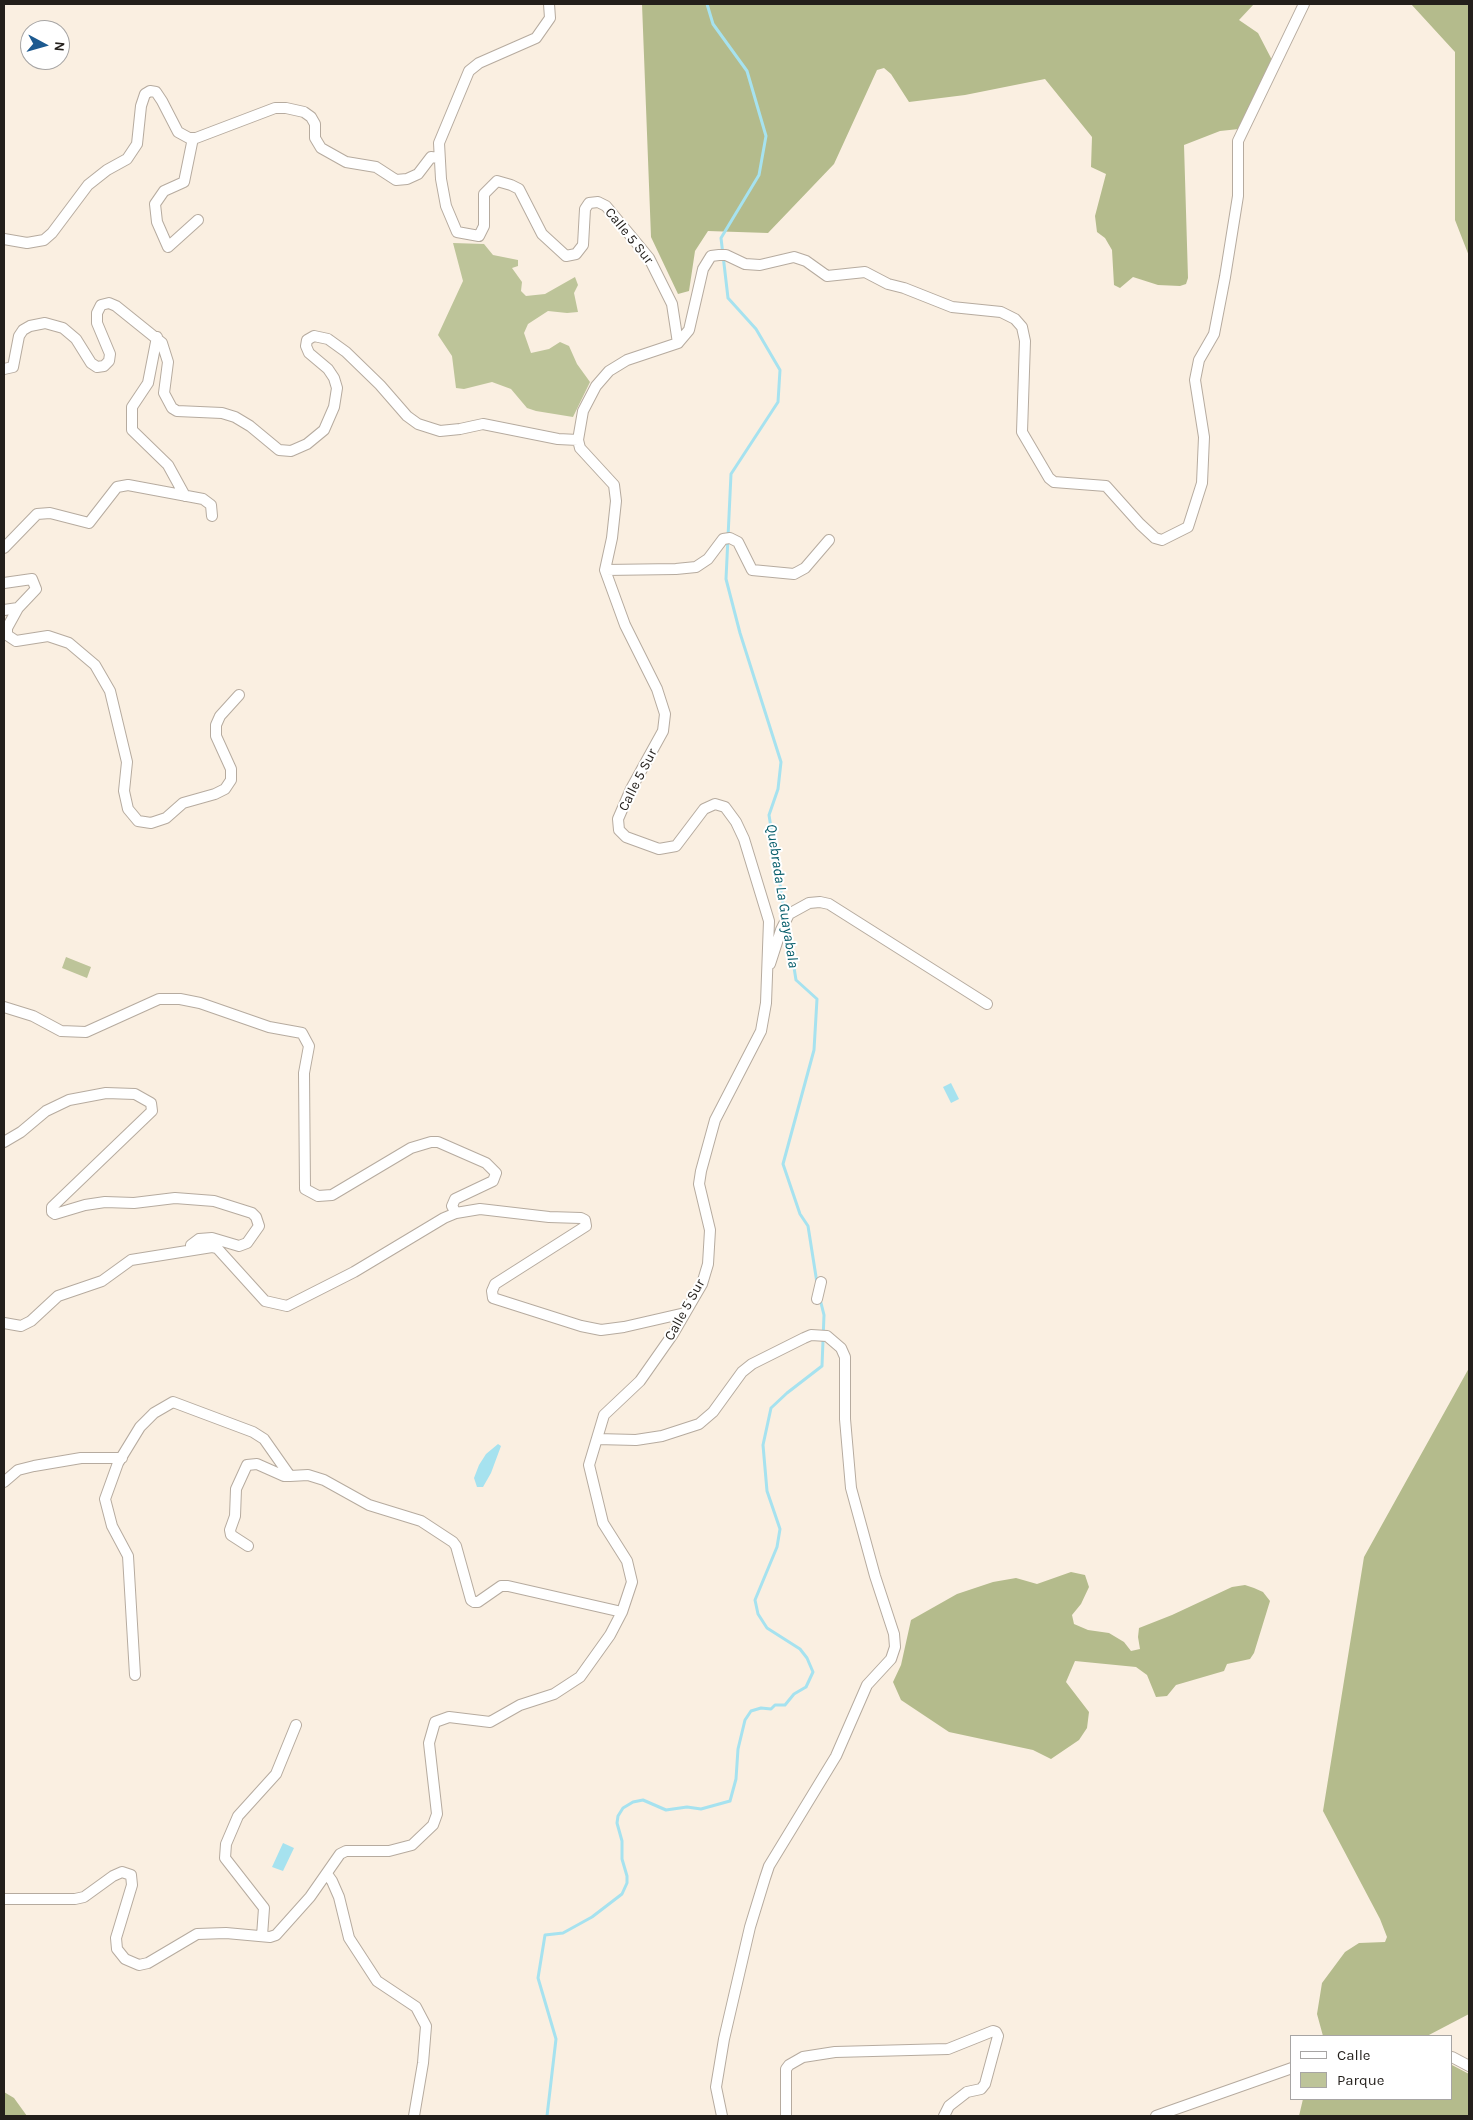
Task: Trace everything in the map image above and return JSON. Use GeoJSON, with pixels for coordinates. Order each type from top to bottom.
{"type":"FeatureCollection","features":[{"type":"Feature","properties":{"kind":"street"},"geometry":{"type":"LineString","coordinates":[[4,239],[28,243],[44,240],[52,233],[88,185],[107,170],[127,158],[137,144],[142,106],[147,92],[156,92],[178,132],[186,137],[193,138],[274,108],[286,108],[304,112],[312,117],[315,124],[315,138],[321,148],[346,162],[376,167],[396,180],[407,179],[418,174],[431,157],[439,158],[439,143],[445,124],[469,71],[479,64],[536,38],[550,18],[549,4]]}},
{"type":"Feature","properties":{"kind":"street"},"geometry":{"type":"LineString","coordinates":[[829,540],[806,568],[794,574],[752,570],[738,542],[726,539],[708,559],[696,567],[676,570],[605,570],[612,538],[614,485],[580,448],[578,440],[583,411],[596,386],[609,371],[627,360],[678,342],[689,330],[703,269],[711,256],[722,255],[745,264],[760,265],[794,257],[806,262],[827,276],[865,272],[888,284],[904,288],[952,307],[1001,312],[1015,319],[1022,327],[1025,341],[1022,432],[1044,470],[1054,482],[1106,486],[1155,538],[1162,540],[1188,527],[1202,483],[1204,437],[1196,380],[1199,360],[1214,334],[1225,277],[1238,196],[1238,141],[1304,4]]}},
{"type":"Feature","properties":{"kind":"street"},"geometry":{"type":"LineString","coordinates":[[193,138],[184,182],[164,191],[155,204],[157,222],[168,247],[198,220]]}},
{"type":"Feature","properties":{"kind":"street","name":"Calle 5 Sur"},"geometry":{"type":"LineString","coordinates":[[439,158],[446,206],[457,232],[479,236],[484,226],[484,194],[497,182],[519,189],[542,234],[566,256],[576,254],[583,245],[585,210],[589,203],[598,202],[606,206],[650,258],[672,304],[678,342]]}},
{"type":"Feature","properties":{"kind":"street"},"geometry":{"type":"LineString","coordinates":[[4,369],[13,367],[19,336],[23,330],[30,326],[45,323],[63,328],[76,339],[91,363],[97,367],[104,366],[109,361],[110,354],[97,319],[98,308],[105,303],[116,306],[162,343],[168,362],[164,393],[172,408],[177,411],[222,413],[235,417],[279,450],[297,449],[307,444],[324,430],[334,407],[336,388],[334,378],[328,369],[309,353],[306,346],[307,340],[314,336],[328,339],[346,352],[380,385],[407,416],[418,424],[440,431],[483,424],[558,439],[578,440]]}},
{"type":"Feature","properties":{"kind":"street"},"geometry":{"type":"LineString","coordinates":[[156,337],[148,383],[132,407],[132,430],[168,465],[185,496]]}},
{"type":"Feature","properties":{"kind":"street"},"geometry":{"type":"LineString","coordinates":[[4,548],[37,514],[50,513],[89,523],[117,487],[128,485],[207,502],[211,506],[212,516]]}},
{"type":"Feature","properties":{"kind":"street","name":"Calle 5 Sur"},"geometry":{"type":"LineString","coordinates":[[327,1874],[340,1854],[346,1851],[389,1851],[412,1845],[433,1825],[437,1814],[429,1743],[435,1722],[449,1716],[490,1722],[520,1705],[554,1694],[580,1677],[610,1634],[622,1612],[632,1577],[627,1561],[603,1523],[589,1465],[604,1415],[640,1381],[673,1334],[702,1284],[710,1249],[710,1230],[699,1184],[706,1147],[715,1120],[761,1030],[769,969],[767,946],[770,921],[744,839],[736,822],[725,807],[715,804],[704,809],[676,846],[659,849],[626,837],[619,830],[618,819],[631,788],[663,731],[665,714],[657,689],[626,625],[605,570]]}},
{"type":"Feature","properties":{"kind":"street"},"geometry":{"type":"LineString","coordinates":[[4,583],[32,580],[36,589],[18,608],[7,628],[7,635],[16,641],[48,636],[69,643],[95,665],[110,691],[127,762],[124,791],[128,809],[138,821],[151,823],[166,818],[183,804],[225,789],[231,780],[231,769],[216,736],[216,725],[220,716],[239,695]]}},
{"type":"Feature","properties":{"kind":"street"},"geometry":{"type":"LineString","coordinates":[[4,610],[18,608]]}},
{"type":"Feature","properties":{"kind":"street"},"geometry":{"type":"LineString","coordinates":[[769,969],[789,914],[809,903],[829,904],[988,1004]]}},
{"type":"Feature","properties":{"kind":"street"},"geometry":{"type":"LineString","coordinates":[[4,1007],[33,1016],[61,1031],[86,1032],[159,999],[180,999],[200,1003],[268,1027],[302,1033],[309,1046],[304,1073],[305,1189],[318,1196],[332,1194],[411,1148],[430,1142],[438,1142],[486,1163],[496,1173],[493,1181],[455,1200],[452,1206],[456,1213]]}},
{"type":"Feature","properties":{"kind":"street"},"geometry":{"type":"LineString","coordinates":[[4,1142],[21,1132],[46,1111],[69,1100],[106,1093],[135,1094],[151,1103],[152,1110],[52,1207],[52,1212],[55,1214],[92,1204],[175,1198],[214,1201],[252,1213],[256,1217],[259,1226],[247,1243],[238,1246],[212,1238],[199,1239],[191,1245],[192,1249]]}},
{"type":"Feature","properties":{"kind":"street"},"geometry":{"type":"LineString","coordinates":[[4,1323],[22,1326],[31,1321],[58,1296],[102,1281],[131,1260],[212,1247],[217,1248],[262,1298],[269,1303],[287,1306],[354,1272],[456,1213],[480,1208],[585,1220],[586,1226],[495,1284],[492,1291],[493,1298],[581,1326],[601,1330],[624,1327],[685,1313]]}},
{"type":"Feature","properties":{"kind":"street"},"geometry":{"type":"LineString","coordinates":[[817,1299],[820,1282]]}},
{"type":"Feature","properties":{"kind":"street"},"geometry":{"type":"LineString","coordinates":[[597,1439],[636,1440],[662,1436],[699,1424],[713,1412],[742,1372],[752,1364],[804,1338],[824,1336],[841,1348],[845,1357],[845,1420],[851,1488],[875,1576],[894,1634],[895,1647],[891,1659],[867,1685],[836,1756],[769,1866],[764,1878],[750,1926],[724,2039],[716,2087],[722,2116]]}},
{"type":"Feature","properties":{"kind":"street"},"geometry":{"type":"LineString","coordinates":[[135,1675],[128,1556],[112,1526],[105,1499],[122,1458],[140,1427],[154,1413],[176,1402],[253,1432],[264,1439],[290,1476]]}},
{"type":"Feature","properties":{"kind":"street"},"geometry":{"type":"LineString","coordinates":[[4,1482],[18,1470],[34,1466],[82,1458],[122,1458]]}},
{"type":"Feature","properties":{"kind":"street"},"geometry":{"type":"LineString","coordinates":[[248,1546],[231,1534],[230,1530],[234,1516],[236,1490],[247,1465],[257,1464],[284,1476],[308,1475],[324,1480],[369,1504],[421,1522],[453,1542],[456,1546],[471,1600],[474,1602],[478,1602],[501,1586],[508,1586],[622,1612]]}},
{"type":"Feature","properties":{"kind":"street"},"geometry":{"type":"LineString","coordinates":[[262,1936],[264,1908],[225,1858],[226,1844],[238,1816],[276,1774],[296,1725]]}},
{"type":"Feature","properties":{"kind":"street"},"geometry":{"type":"LineString","coordinates":[[4,1898],[75,1899],[84,1897],[113,1876],[122,1872],[131,1875],[132,1885],[116,1938],[116,1949],[125,1959],[140,1965],[148,1963],[197,1934],[226,1932],[276,1936],[327,1874],[339,1897],[349,1938],[377,1981],[416,2007],[426,2026],[423,2063],[414,2116]]}},
{"type":"Feature","properties":{"kind":"street"},"geometry":{"type":"LineString","coordinates":[[786,2116],[786,2069],[789,2065],[803,2057],[835,2052],[948,2050],[993,2031],[996,2032],[998,2036],[985,2084],[981,2088],[967,2092],[949,2106],[944,2116]]}},
{"type":"Feature","properties":{"kind":"street"},"geometry":{"type":"LineString","coordinates":[[1453,2058],[1469,2066]]}},
{"type":"Feature","properties":{"kind":"street"},"geometry":{"type":"LineString","coordinates":[[1156,2116],[1290,2069]]}},
{"type":"Feature","properties":{"kind":"green space"},"geometry":{"type":"Polygon","coordinates":[[[642,4],[1254,4],[1239,20],[1258,33],[1272,60],[1239,129],[1220,131],[1184,145],[1188,278],[1186,284],[1180,286],[1158,285],[1133,277],[1120,288],[1114,285],[1112,250],[1105,238],[1097,232],[1095,216],[1106,174],[1091,167],[1092,137],[1045,79],[965,95],[909,102],[891,74],[884,68],[877,70],[834,164],[768,233],[708,231],[695,251],[689,291],[678,294],[651,237],[642,4]]]}},
{"type":"Feature","properties":{"kind":"green space"},"geometry":{"type":"Polygon","coordinates":[[[1411,4],[1469,4],[1469,256],[1455,220],[1455,52],[1411,4]]]}},
{"type":"Feature","properties":{"kind":"green space"},"geometry":{"type":"Polygon","coordinates":[[[453,243],[484,244],[493,255],[518,260],[518,266],[512,268],[522,282],[521,291],[526,296],[545,294],[575,277],[578,285],[574,293],[578,312],[548,311],[528,324],[524,333],[531,353],[549,349],[560,342],[569,346],[577,364],[590,382],[573,417],[527,408],[511,389],[492,382],[464,389],[456,388],[452,356],[438,335],[463,281],[453,243]]]}},
{"type":"Feature","properties":{"kind":"green space"},"geometry":{"type":"Polygon","coordinates":[[[66,957],[91,967],[87,978],[62,968],[66,957]]]}},
{"type":"Feature","properties":{"kind":"green space"},"geometry":{"type":"Polygon","coordinates":[[[1469,1368],[1469,2014],[1429,2035],[1323,2035],[1317,2014],[1322,1983],[1345,1952],[1359,1943],[1385,1942],[1387,1937],[1380,1919],[1323,1811],[1364,1557],[1469,1368]]]}},
{"type":"Feature","properties":{"kind":"green space"},"geometry":{"type":"Polygon","coordinates":[[[1071,1572],[1085,1575],[1089,1587],[1081,1604],[1072,1615],[1074,1624],[1088,1630],[1109,1633],[1124,1642],[1131,1651],[1140,1649],[1139,1628],[1232,1587],[1245,1585],[1254,1588],[1263,1592],[1270,1601],[1254,1653],[1250,1659],[1227,1664],[1224,1671],[1176,1685],[1167,1696],[1156,1697],[1147,1675],[1136,1667],[1075,1661],[1066,1682],[1089,1712],[1087,1728],[1079,1740],[1051,1759],[1033,1750],[949,1732],[901,1700],[893,1682],[901,1665],[911,1620],[957,1594],[993,1582],[1016,1578],[1037,1584],[1071,1572]]]}},
{"type":"Feature","properties":{"kind":"green space"},"geometry":{"type":"Polygon","coordinates":[[[1453,2066],[1469,2074],[1469,2116],[1299,2116],[1303,2100],[1453,2100],[1453,2066]]]}},
{"type":"Feature","properties":{"kind":"green space"},"geometry":{"type":"Polygon","coordinates":[[[4,2092],[14,2098],[27,2116],[4,2116],[4,2092]]]}},
{"type":"Feature","properties":{"kind":"water"},"geometry":{"type":"Polygon","coordinates":[[[951,1083],[959,1099],[951,1103],[943,1087],[951,1083]]]}},
{"type":"Feature","properties":{"kind":"water"},"geometry":{"type":"Polygon","coordinates":[[[498,1444],[501,1446],[491,1473],[483,1487],[477,1487],[474,1478],[479,1465],[486,1454],[498,1444]]]}},
{"type":"Feature","properties":{"kind":"water"},"geometry":{"type":"Polygon","coordinates":[[[283,1843],[294,1848],[283,1871],[272,1867],[283,1843]]]}},
{"type":"Feature","properties":{"kind":"waterway","name":"Quebrada La Guayabala"},"geometry":{"type":"LineString","coordinates":[[707,4],[713,24],[747,71],[766,136],[759,175],[721,238],[728,298],[756,329],[780,370],[778,402],[731,474],[726,579],[740,633],[781,762],[778,789],[769,815],[785,916]]}},
{"type":"Feature","properties":{"kind":"waterway","name":"Quebrada La Guayabala"},"geometry":{"type":"LineString","coordinates":[[787,924],[796,980],[817,999],[814,1050],[783,1164],[800,1214],[808,1226],[817,1283]]}},
{"type":"Feature","properties":{"kind":"waterway","name":"Quebrada La Guayabala"},"geometry":{"type":"LineString","coordinates":[[547,2116],[556,2039],[538,1978],[545,1935],[563,1933],[592,1917],[622,1894],[627,1883],[627,1876],[622,1859],[622,1841],[617,1823],[618,1816],[623,1808],[633,1802],[643,1800],[666,1810],[687,1807],[701,1809],[730,1801],[736,1779],[738,1749],[745,1720],[751,1711],[761,1708],[771,1709],[775,1705],[785,1705],[794,1694],[806,1687],[813,1672],[807,1658],[800,1649],[767,1628],[758,1614],[755,1600],[777,1547],[780,1529],[767,1491],[763,1445],[771,1408],[822,1366],[824,1315],[820,1299]]}}]}
